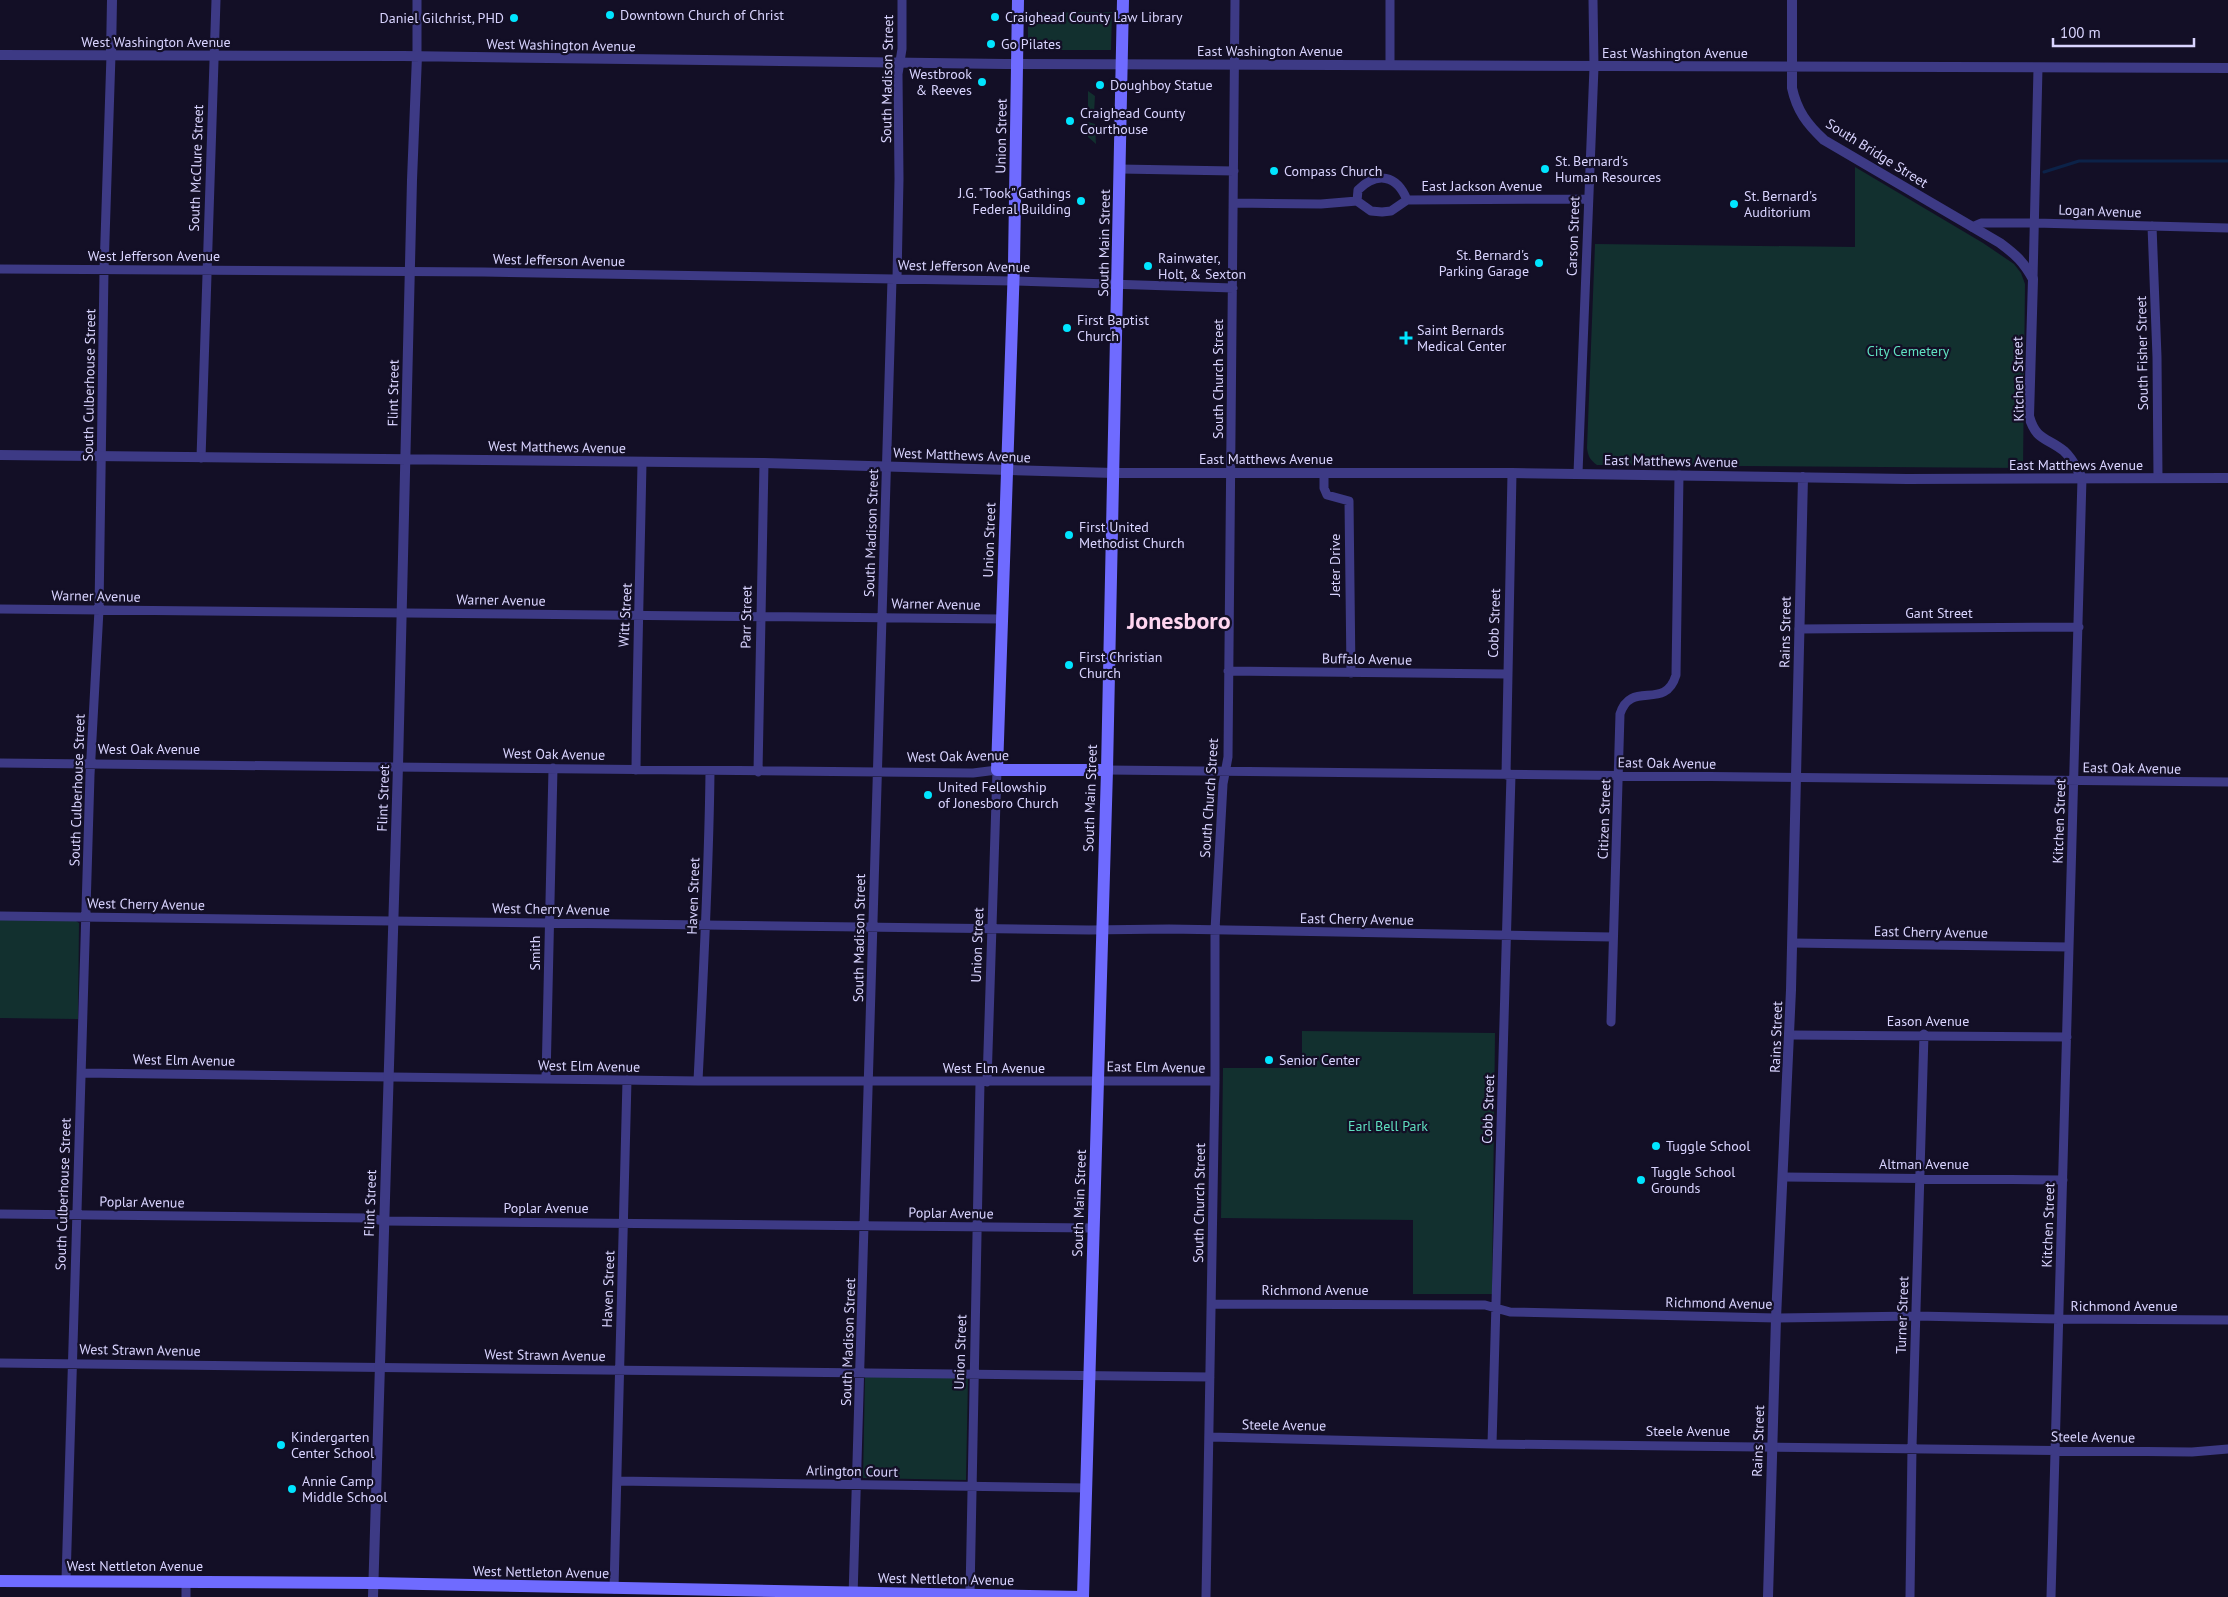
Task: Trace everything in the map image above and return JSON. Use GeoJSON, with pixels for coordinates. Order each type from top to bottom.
{"type":"FeatureCollection","features":[{"type":"Feature","properties":{"kind":"main road","name":"Union Street"},"geometry":{"type":"LineString","coordinates":[[997,770],[1013,281],[1018,0]]}},
{"type":"Feature","properties":{"kind":"main road","name":"South Main Street"},"geometry":{"type":"LineString","coordinates":[[1082,1597],[1107,770],[1123,0]]}},
{"type":"Feature","properties":{"kind":"main road","name":"West Oak Avenue"},"geometry":{"type":"LineString","coordinates":[[997,770],[1107,770]]}},
{"type":"Feature","properties":{"kind":"main road","name":"West Nettleton Avenue"},"geometry":{"type":"LineString","coordinates":[[0,1581],[186,1581],[611,1591],[853,1595],[970,1594],[1082,1597]]}},
{"type":"Feature","properties":{"kind":"street","name":"South Culberhouse Street"},"geometry":{"type":"LineString","coordinates":[[66,1580],[90,764],[99,610],[104,270],[112,0]]}},
{"type":"Feature","properties":{"kind":"street","name":"South McClure Street"},"geometry":{"type":"LineString","coordinates":[[201,458],[216,0]]}},
{"type":"Feature","properties":{"kind":"street","name":"Flint Street"},"geometry":{"type":"LineString","coordinates":[[373,1597],[398,766],[417,0]]}},
{"type":"Feature","properties":{"kind":"street","name":"South Madison Street"},"geometry":{"type":"LineString","coordinates":[[853,1595],[870,1080],[885,477],[894,279],[902,0]]}},
{"type":"Feature","properties":{"kind":"street","name":"South Church Street"},"geometry":{"type":"LineString","coordinates":[[1206,1597],[1215,1081],[1215,930],[1219,837],[1228,757],[1235,0]]}},
{"type":"Feature","properties":{"kind":"street"},"geometry":{"type":"LineString","coordinates":[[1390,0],[1390,65]]}},
{"type":"Feature","properties":{"kind":"street","name":"Carson Street"},"geometry":{"type":"LineString","coordinates":[[1578,473],[1594,67],[1593,0]]}},
{"type":"Feature","properties":{"kind":"street","name":"South Bridge Street"},"geometry":{"type":"LineString","coordinates":[[1792,0],[1791,67],[1795,102],[1808,125],[1824,140],[1972,227],[2020,258],[2033,279]]}},
{"type":"Feature","properties":{"kind":"street","name":"West Washington Avenue"},"geometry":{"type":"LineString","coordinates":[[0,55],[417,56],[1122,64]]}},
{"type":"Feature","properties":{"kind":"street","name":"East Washington Avenue"},"geometry":{"type":"LineString","coordinates":[[1122,64],[2228,68]]}},
{"type":"Feature","properties":{"kind":"street","name":"Kitchen Street"},"geometry":{"type":"LineString","coordinates":[[2038,68],[2029,416],[2033,429],[2038,435],[2064,451],[2074,463],[2082,478],[2051,1597]]}},
{"type":"Feature","properties":{"kind":"street"},"geometry":{"type":"LineString","coordinates":[[1120,169],[1234,171]]}},
{"type":"Feature","properties":{"kind":"street"},"geometry":{"type":"LineString","coordinates":[[1234,203],[1321,204],[1357,201],[1358,190],[1367,182],[1380,177],[1397,184],[1404,191],[1407,200]]}},
{"type":"Feature","properties":{"kind":"street","name":"East Jackson Avenue"},"geometry":{"type":"LineString","coordinates":[[1357,201],[1371,211],[1382,212],[1391,211],[1407,200],[1588,199]]}},
{"type":"Feature","properties":{"kind":"street","name":"Logan Avenue"},"geometry":{"type":"LineString","coordinates":[[1972,227],[1981,224],[2035,223],[2228,228]]}},
{"type":"Feature","properties":{"kind":"street","name":"South Fisher Street"},"geometry":{"type":"LineString","coordinates":[[2152,226],[2157,358],[2158,478]]}},
{"type":"Feature","properties":{"kind":"street","name":"West Jefferson Avenue"},"geometry":{"type":"LineString","coordinates":[[0,269],[410,272],[894,279],[1232,288]]}},
{"type":"Feature","properties":{"kind":"street","name":"West Matthews Avenue"},"geometry":{"type":"LineString","coordinates":[[0,455],[642,462],[1114,472]]}},
{"type":"Feature","properties":{"kind":"street","name":"Witt Street"},"geometry":{"type":"LineString","coordinates":[[636,770],[642,462]]}},
{"type":"Feature","properties":{"kind":"street","name":"Parr Street"},"geometry":{"type":"LineString","coordinates":[[758,772],[764,464]]}},
{"type":"Feature","properties":{"kind":"street","name":"East Matthews Avenue"},"geometry":{"type":"LineString","coordinates":[[1114,472],[1512,472],[1803,477],[2228,478]]}},
{"type":"Feature","properties":{"kind":"street","name":"Cobb Street"},"geometry":{"type":"LineString","coordinates":[[1492,1444],[1507,936],[1508,775],[1506,674],[1512,472]]}},
{"type":"Feature","properties":{"kind":"street","name":"Jeter Drive"},"geometry":{"type":"LineString","coordinates":[[1324,473],[1324,488],[1327,495],[1348,501],[1351,673]]}},
{"type":"Feature","properties":{"kind":"street","name":"Citizen Street"},"geometry":{"type":"LineString","coordinates":[[1611,1022],[1620,714],[1623,705],[1631,698],[1660,694],[1669,690],[1676,675],[1679,475]]}},
{"type":"Feature","properties":{"kind":"street","name":"Rains Street"},"geometry":{"type":"LineString","coordinates":[[1768,1597],[1776,1318],[1784,1177],[1793,944],[1803,477]]}},
{"type":"Feature","properties":{"kind":"street","name":"Warner Avenue"},"geometry":{"type":"LineString","coordinates":[[0,609],[760,615],[1001,619]]}},
{"type":"Feature","properties":{"kind":"street","name":"Gant Street"},"geometry":{"type":"LineString","coordinates":[[1799,630],[2079,627]]}},
{"type":"Feature","properties":{"kind":"street","name":"Buffalo Avenue"},"geometry":{"type":"LineString","coordinates":[[1228,672],[1506,674]]}},
{"type":"Feature","properties":{"kind":"street","name":"West Oak Avenue"},"geometry":{"type":"LineString","coordinates":[[0,763],[398,766],[758,772],[973,773],[997,770]]}},
{"type":"Feature","properties":{"kind":"street","name":"Smith"},"geometry":{"type":"LineString","coordinates":[[546,1079],[548,923],[553,768]]}},
{"type":"Feature","properties":{"kind":"street","name":"Union Street"},"geometry":{"type":"LineString","coordinates":[[970,1594],[977,1227],[992,928],[997,770]]}},
{"type":"Feature","properties":{"kind":"street","name":"East Oak Avenue"},"geometry":{"type":"LineString","coordinates":[[1107,770],[2228,782]]}},
{"type":"Feature","properties":{"kind":"street","name":"Haven Street"},"geometry":{"type":"LineString","coordinates":[[698,1081],[706,925],[710,771]]}},
{"type":"Feature","properties":{"kind":"street","name":"West Cherry Avenue"},"geometry":{"type":"LineString","coordinates":[[0,916],[1101,929]]}},
{"type":"Feature","properties":{"kind":"street","name":"East Cherry Avenue"},"geometry":{"type":"LineString","coordinates":[[1101,929],[1612,937]]}},
{"type":"Feature","properties":{"kind":"street","name":"East Cherry Avenue"},"geometry":{"type":"LineString","coordinates":[[1793,944],[2070,947]]}},
{"type":"Feature","properties":{"kind":"street","name":"Turner Street"},"geometry":{"type":"LineString","coordinates":[[1910,1597],[1912,1448],[1924,1034]]}},
{"type":"Feature","properties":{"kind":"street","name":"Eason Avenue"},"geometry":{"type":"LineString","coordinates":[[1790,1035],[2066,1036]]}},
{"type":"Feature","properties":{"kind":"street","name":"West Elm Avenue"},"geometry":{"type":"LineString","coordinates":[[81,1073],[698,1081],[1076,1082],[1097,1080]]}},
{"type":"Feature","properties":{"kind":"street","name":"Haven Street"},"geometry":{"type":"LineString","coordinates":[[611,1591],[617,1481],[627,1080]]}},
{"type":"Feature","properties":{"kind":"street","name":"East Elm Avenue"},"geometry":{"type":"LineString","coordinates":[[1097,1080],[1215,1081]]}},
{"type":"Feature","properties":{"kind":"street","name":"Altman Avenue"},"geometry":{"type":"LineString","coordinates":[[1784,1177],[2063,1180]]}},
{"type":"Feature","properties":{"kind":"street","name":"Poplar Avenue"},"geometry":{"type":"LineString","coordinates":[[0,1214],[370,1218],[384,1221],[1093,1228]]}},
{"type":"Feature","properties":{"kind":"street","name":"Richmond Avenue"},"geometry":{"type":"LineString","coordinates":[[1211,1304],[1485,1305],[1510,1312],[1776,1318],[1916,1316],[2059,1320],[2228,1320]]}},
{"type":"Feature","properties":{"kind":"street","name":"West Strawn Avenue"},"geometry":{"type":"LineString","coordinates":[[0,1362],[1210,1377]]}},
{"type":"Feature","properties":{"kind":"street","name":"Steele Avenue"},"geometry":{"type":"LineString","coordinates":[[1208,1437],[1492,1444],[2192,1452],[2228,1449]]}},
{"type":"Feature","properties":{"kind":"street","name":"Arlington Court"},"geometry":{"type":"LineString","coordinates":[[617,1481],[1086,1488]]}},
{"type":"Feature","properties":{"kind":"street"},"geometry":{"type":"LineString","coordinates":[[186,1581],[186,1597]]}},
{"type":"Feature","properties":{"kind":"green space"},"geometry":{"type":"Polygon","coordinates":[[[1112,12],[1111,50],[1028,50],[1028,13],[1112,12]]]}},
{"type":"Feature","properties":{"kind":"green space"},"geometry":{"type":"Polygon","coordinates":[[[1088,91],[1095,96],[1094,113],[1088,113],[1088,91]]]}},
{"type":"Feature","properties":{"kind":"green space"},"geometry":{"type":"Polygon","coordinates":[[[1088,122],[1095,124],[1096,144],[1088,137],[1088,122]]]}},
{"type":"Feature","properties":{"kind":"green space","name":"City Cemetery"},"geometry":{"type":"Polygon","coordinates":[[[1855,167],[1983,243],[2014,264],[2021,273],[2025,284],[2023,468],[1597,465],[1590,458],[1587,448],[1595,244],[1855,247],[1855,167]]]}},
{"type":"Feature","properties":{"kind":"green space"},"geometry":{"type":"Polygon","coordinates":[[[0,919],[76,921],[79,923],[78,1019],[0,1018],[0,919]]]}},
{"type":"Feature","properties":{"kind":"green space","name":"Earl Bell Park"},"geometry":{"type":"Polygon","coordinates":[[[1302,1031],[1495,1033],[1492,1294],[1413,1294],[1413,1220],[1221,1218],[1223,1068],[1302,1068],[1302,1031]]]}},
{"type":"Feature","properties":{"kind":"green space"},"geometry":{"type":"Polygon","coordinates":[[[865,1376],[968,1378],[966,1480],[863,1478],[865,1376]]]}},
{"type":"Feature","properties":{"kind":"waterway"},"geometry":{"type":"LineString","coordinates":[[2044,172],[2079,161],[2228,161]]}},
{"type":"Feature","properties":{"kind":"place","name":"Downtown Church of Christ"},"geometry":{"type":"Point","coordinates":[610,15]}},
{"type":"Feature","properties":{"kind":"place","name":"Craighead County Law Library"},"geometry":{"type":"Point","coordinates":[995,17]}},
{"type":"Feature","properties":{"kind":"place","name":"Daniel Gilchrist, PHD"},"geometry":{"type":"Point","coordinates":[514,18]}},
{"type":"Feature","properties":{"kind":"place","name":"Go Pilates"},"geometry":{"type":"Point","coordinates":[991,44]}},
{"type":"Feature","properties":{"kind":"place","name":"Westbrook & Reeves"},"geometry":{"type":"Point","coordinates":[982,82]}},
{"type":"Feature","properties":{"kind":"place","name":"Doughboy Statue"},"geometry":{"type":"Point","coordinates":[1100,85]}},
{"type":"Feature","properties":{"kind":"place","name":"Craighead County Courthouse"},"geometry":{"type":"Point","coordinates":[1070,121]}},
{"type":"Feature","properties":{"kind":"place","name":"St. Bernard's Human Resources"},"geometry":{"type":"Point","coordinates":[1545,169]}},
{"type":"Feature","properties":{"kind":"place","name":"Compass Church"},"geometry":{"type":"Point","coordinates":[1274,171]}},
{"type":"Feature","properties":{"kind":"place","name":"J.G. \"Took\" Gathings Federal Building"},"geometry":{"type":"Point","coordinates":[1081,201]}},
{"type":"Feature","properties":{"kind":"place","name":"St. Bernard's Auditorium"},"geometry":{"type":"Point","coordinates":[1734,204]}},
{"type":"Feature","properties":{"kind":"place","name":"St. Bernard's Parking Garage"},"geometry":{"type":"Point","coordinates":[1539,263]}},
{"type":"Feature","properties":{"kind":"place","name":"Rainwater, Holt, & Sexton"},"geometry":{"type":"Point","coordinates":[1148,266]}},
{"type":"Feature","properties":{"kind":"place","name":"First Baptist Church"},"geometry":{"type":"Point","coordinates":[1067,328]}},
{"type":"Feature","properties":{"kind":"place","name":"Saint Bernards Medical Center"},"geometry":{"type":"Point","coordinates":[1406,338]}},
{"type":"Feature","properties":{"kind":"place","name":"First United Methodist Church"},"geometry":{"type":"Point","coordinates":[1069,535]}},
{"type":"Feature","properties":{"kind":"place","name":"First Christian Church"},"geometry":{"type":"Point","coordinates":[1069,665]}},
{"type":"Feature","properties":{"kind":"place","name":"United Fellowship of Jonesboro Church"},"geometry":{"type":"Point","coordinates":[928,795]}},
{"type":"Feature","properties":{"kind":"place","name":"Senior Center"},"geometry":{"type":"Point","coordinates":[1269,1060]}},
{"type":"Feature","properties":{"kind":"place","name":"Tuggle School"},"geometry":{"type":"Point","coordinates":[1656,1146]}},
{"type":"Feature","properties":{"kind":"place","name":"Tuggle School Grounds"},"geometry":{"type":"Point","coordinates":[1641,1180]}},
{"type":"Feature","properties":{"kind":"place","name":"Kindergarten Center School"},"geometry":{"type":"Point","coordinates":[281,1445]}},
{"type":"Feature","properties":{"kind":"place","name":"Annie Camp Middle School"},"geometry":{"type":"Point","coordinates":[292,1489]}},
{"type":"Feature","properties":{"kind":"district","name":"Jonesboro"},"geometry":{"type":"Point","coordinates":[1179,620]}}]}
